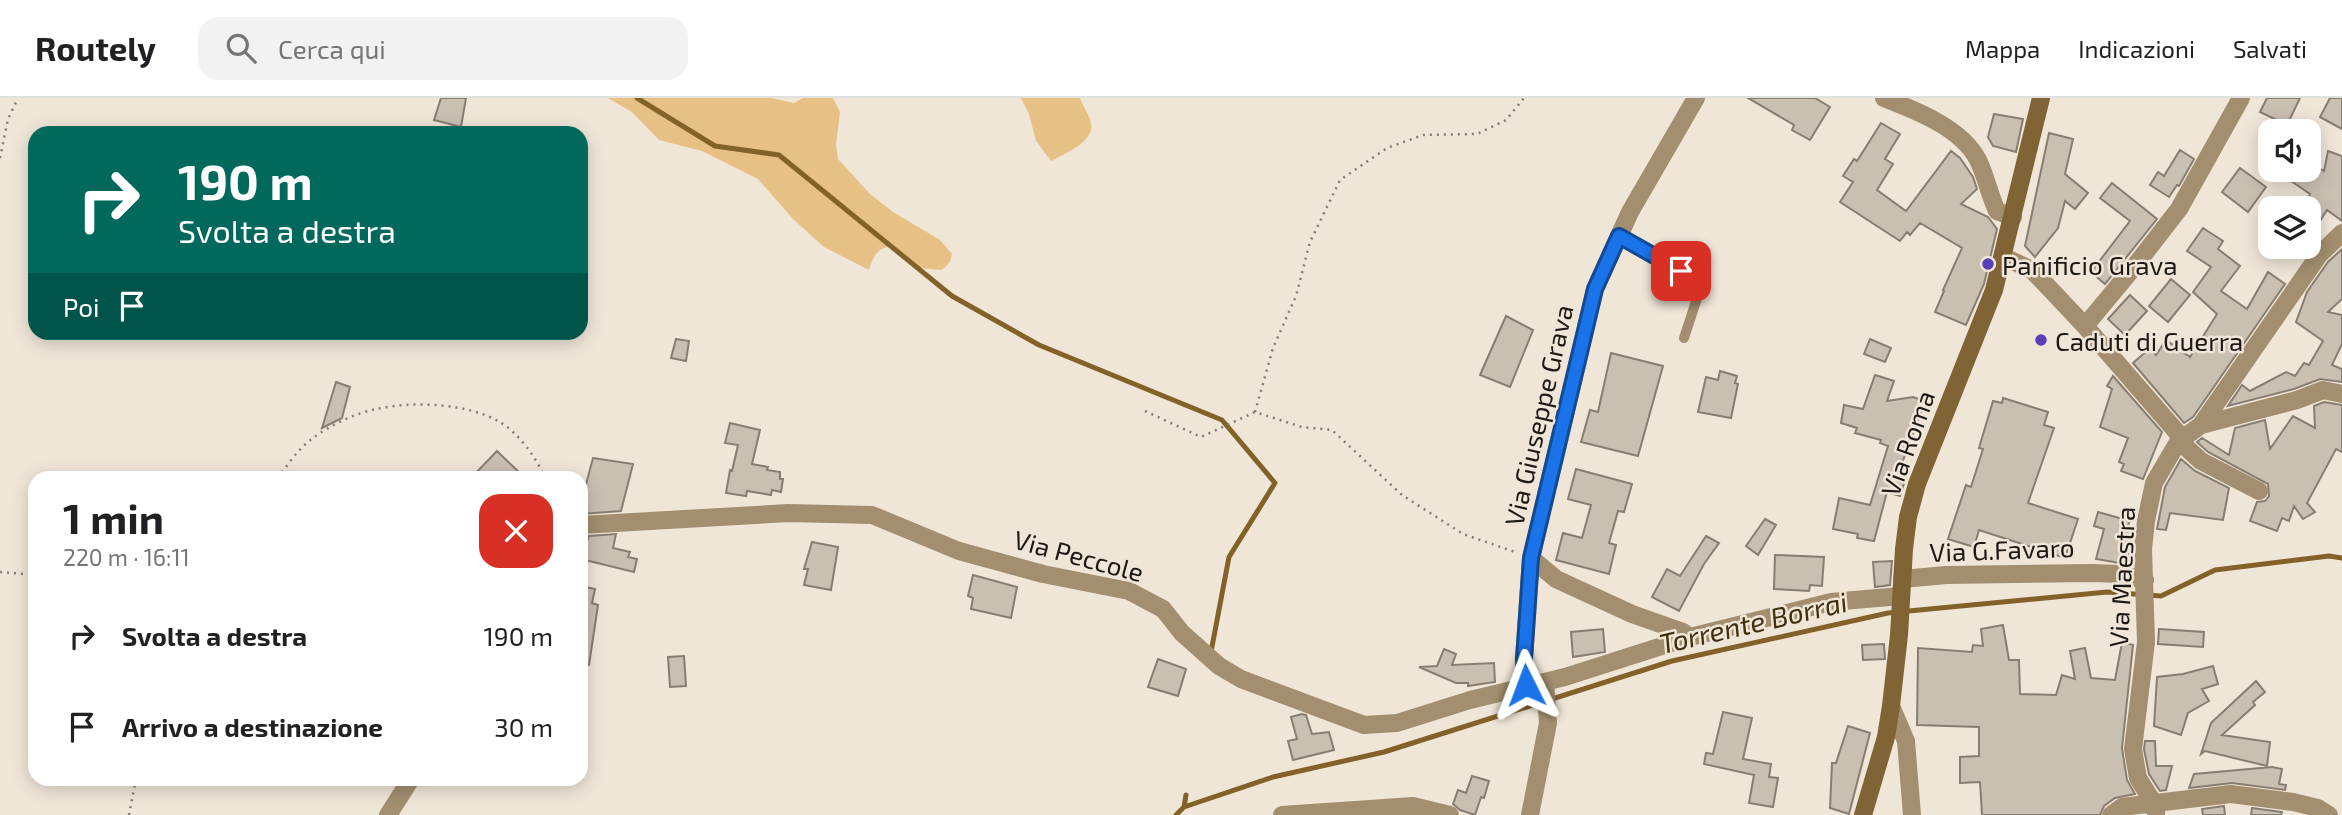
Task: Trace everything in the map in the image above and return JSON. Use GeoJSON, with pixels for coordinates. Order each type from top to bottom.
{"type":"FeatureCollection","features":[{"type":"Feature","properties":{"kind":"main road","name":"Via Roma"},"geometry":{"type":"LineString","coordinates":[[1863,815],[1886,737],[1891,706],[1908,517],[1917,484],[1983,319],[2004,257],[2041,98]]}},
{"type":"Feature","properties":{"kind":"street","name":"Via Giuseppe Grava"},"geometry":{"type":"LineString","coordinates":[[1526,685],[1524,659],[1531,558],[1595,289],[1630,212],[1696,98]]}},
{"type":"Feature","properties":{"kind":"street"},"geometry":{"type":"LineString","coordinates":[[1884,98],[1922,113],[1969,146],[1978,160],[1997,211],[2013,217]]}},
{"type":"Feature","properties":{"kind":"street"},"geometry":{"type":"LineString","coordinates":[[2085,326],[2179,209],[2241,98]]}},
{"type":"Feature","properties":{"kind":"street","name":"Via Maestra"},"geometry":{"type":"LineString","coordinates":[[2155,809],[2138,778],[2133,748],[2146,642],[2143,549],[2154,483],[2180,439],[2201,425],[2310,266],[2342,233]]}},
{"type":"Feature","properties":{"kind":"street"},"geometry":{"type":"LineString","coordinates":[[2004,257],[2032,270],[2085,326],[2201,461],[2259,491]]}},
{"type":"Feature","properties":{"kind":"street"},"geometry":{"type":"LineString","coordinates":[[2201,425],[2297,400],[2323,390],[2342,394]]}},
{"type":"Feature","properties":{"kind":"street","name":"Via Peccole"},"geometry":{"type":"LineString","coordinates":[[588,525],[788,513],[872,515],[959,551],[1043,574],[1129,591],[1163,609],[1182,632],[1219,666],[1241,679],[1364,725],[1397,723],[1470,699],[1526,685],[1546,688],[1690,637],[1830,602],[1901,593]]}},
{"type":"Feature","properties":{"kind":"street"},"geometry":{"type":"LineString","coordinates":[[1531,558],[1556,579],[1690,637]]}},
{"type":"Feature","properties":{"kind":"street","name":"Via G.Favaro"},"geometry":{"type":"LineString","coordinates":[[1901,593],[1946,575],[2119,574],[2145,584]]}},
{"type":"Feature","properties":{"kind":"street"},"geometry":{"type":"LineString","coordinates":[[1530,815],[1548,723],[1546,688]]}},
{"type":"Feature","properties":{"kind":"street"},"geometry":{"type":"LineString","coordinates":[[1891,706],[1906,741],[1912,815]]}},
{"type":"Feature","properties":{"kind":"street"},"geometry":{"type":"LineString","coordinates":[[388,815],[407,786]]}},
{"type":"Feature","properties":{"kind":"street"},"geometry":{"type":"LineString","coordinates":[[2111,815],[2122,807],[2155,809],[2231,794],[2293,802],[2318,808],[2329,815]]}},
{"type":"Feature","properties":{"kind":"street"},"geometry":{"type":"LineString","coordinates":[[1282,815],[1413,806],[1450,815]]}},
{"type":"Feature","properties":{"kind":"lane"},"geometry":{"type":"LineString","coordinates":[[1619,236],[1702,283],[1684,338]]}},
{"type":"Feature","properties":{"kind":"path"},"geometry":{"type":"LineString","coordinates":[[0,158],[8,119],[18,98]]}},
{"type":"Feature","properties":{"kind":"path"},"geometry":{"type":"LineString","coordinates":[[1255,412],[1273,348],[1296,296],[1310,242],[1340,180],[1387,148],[1423,135],[1477,134],[1506,120],[1524,98]]}},
{"type":"Feature","properties":{"kind":"path"},"geometry":{"type":"LineString","coordinates":[[283,471],[312,439],[341,422],[376,409],[427,404],[470,411],[498,421],[517,437],[539,463],[542,471]]}},
{"type":"Feature","properties":{"kind":"path"},"geometry":{"type":"LineString","coordinates":[[1145,411],[1201,437],[1255,412],[1302,427],[1332,430],[1402,495],[1464,534],[1531,558]]}},
{"type":"Feature","properties":{"kind":"path"},"geometry":{"type":"LineString","coordinates":[[0,572],[28,574]]}},
{"type":"Feature","properties":{"kind":"path"},"geometry":{"type":"LineString","coordinates":[[129,815],[135,786]]}},
{"type":"Feature","properties":{"kind":"shaded area"},"geometry":{"type":"Polygon","coordinates":[[[608,98],[772,98],[794,103],[803,98],[833,98],[840,112],[836,145],[838,159],[870,194],[893,212],[940,240],[952,254],[950,262],[942,270],[918,268],[889,247],[878,252],[869,270],[824,247],[793,219],[758,179],[702,151],[659,140],[632,112],[608,98]]]}},
{"type":"Feature","properties":{"kind":"shaded area"},"geometry":{"type":"Polygon","coordinates":[[[1021,98],[1080,98],[1091,124],[1088,137],[1077,147],[1051,161],[1036,141],[1029,114],[1021,98]]]}},
{"type":"Feature","properties":{"kind":"building"},"geometry":{"type":"Polygon","coordinates":[[[441,98],[466,98],[461,126],[434,120],[441,98]]]}},
{"type":"Feature","properties":{"kind":"building"},"geometry":{"type":"Polygon","coordinates":[[[1748,98],[1815,98],[1830,107],[1810,140],[1792,130],[1794,125],[1748,98]]]}},
{"type":"Feature","properties":{"kind":"building"},"geometry":{"type":"Polygon","coordinates":[[[2267,98],[2300,98],[2290,119],[2275,119],[2260,112],[2267,98]]]}},
{"type":"Feature","properties":{"kind":"building"},"geometry":{"type":"Polygon","coordinates":[[[2330,98],[2342,98],[2342,129],[2320,117],[2330,98]]]}},
{"type":"Feature","properties":{"kind":"building"},"geometry":{"type":"Polygon","coordinates":[[[1994,114],[2023,119],[2016,152],[1993,146],[1988,137],[1994,114]]]}},
{"type":"Feature","properties":{"kind":"building"},"geometry":{"type":"Polygon","coordinates":[[[1881,123],[1900,134],[1885,159],[1893,164],[1877,190],[1906,211],[1951,151],[1960,158],[1973,177],[1977,189],[1961,204],[1988,217],[1997,229],[1984,284],[1966,325],[1935,312],[1962,248],[1920,223],[1910,235],[1907,232],[1900,241],[1840,202],[1853,182],[1843,176],[1854,159],[1857,161],[1881,123]]]}},
{"type":"Feature","properties":{"kind":"building"},"geometry":{"type":"Polygon","coordinates":[[[2049,133],[2073,139],[2065,174],[2088,193],[2075,209],[2065,201],[2058,228],[2035,257],[2025,246],[2049,133]]]}},
{"type":"Feature","properties":{"kind":"building"},"geometry":{"type":"Polygon","coordinates":[[[2180,150],[2194,159],[2179,186],[2177,185],[2169,197],[2150,185],[2158,172],[2164,176],[2180,150]]]}},
{"type":"Feature","properties":{"kind":"building"},"geometry":{"type":"Polygon","coordinates":[[[2328,151],[2342,156],[2342,221],[2327,210],[2321,219],[2321,196],[2309,196],[2310,194],[2292,182],[2321,182],[2321,169],[2324,171],[2328,151]]]}},
{"type":"Feature","properties":{"kind":"building"},"geometry":{"type":"Polygon","coordinates":[[[2240,168],[2266,187],[2248,212],[2222,192],[2240,168]]]}},
{"type":"Feature","properties":{"kind":"building"},"geometry":{"type":"Polygon","coordinates":[[[2112,183],[2157,219],[2105,284],[2091,272],[2130,221],[2100,198],[2112,183]]]}},
{"type":"Feature","properties":{"kind":"building"},"geometry":{"type":"Polygon","coordinates":[[[2203,228],[2223,241],[2218,249],[2240,266],[2221,291],[2247,309],[2268,272],[2285,284],[2193,417],[2184,423],[2133,363],[2150,348],[2156,355],[2166,340],[2190,357],[2217,314],[2193,292],[2211,267],[2187,251],[2203,228]]]}},
{"type":"Feature","properties":{"kind":"building"},"geometry":{"type":"Polygon","coordinates":[[[2342,249],[2342,299],[2328,312],[2342,315],[2342,344],[2332,365],[2342,369],[2342,382],[2320,379],[2294,389],[2228,406],[2242,385],[2250,391],[2286,372],[2295,376],[2304,363],[2309,365],[2323,341],[2296,322],[2307,292],[2328,262],[2342,249]]]}},
{"type":"Feature","properties":{"kind":"building"},"geometry":{"type":"Polygon","coordinates":[[[2171,279],[2190,295],[2168,322],[2149,306],[2171,279]]]}},
{"type":"Feature","properties":{"kind":"building"},"geometry":{"type":"Polygon","coordinates":[[[2130,295],[2147,311],[2125,335],[2108,319],[2130,295]]]}},
{"type":"Feature","properties":{"kind":"building"},"geometry":{"type":"Polygon","coordinates":[[[1506,316],[1533,330],[1510,387],[1480,375],[1506,316]]]}},
{"type":"Feature","properties":{"kind":"building"},"geometry":{"type":"Polygon","coordinates":[[[676,339],[689,341],[686,361],[671,358],[676,339]]]}},
{"type":"Feature","properties":{"kind":"building"},"geometry":{"type":"Polygon","coordinates":[[[1870,339],[1891,348],[1885,362],[1864,354],[1870,339]]]}},
{"type":"Feature","properties":{"kind":"building"},"geometry":{"type":"Polygon","coordinates":[[[1611,353],[1663,366],[1638,456],[1581,442],[1590,410],[1598,412],[1611,353]]]}},
{"type":"Feature","properties":{"kind":"building"},"geometry":{"type":"Polygon","coordinates":[[[1720,371],[1737,376],[1735,383],[1738,384],[1731,418],[1698,412],[1706,377],[1718,380],[1720,371]]]}},
{"type":"Feature","properties":{"kind":"building"},"geometry":{"type":"Polygon","coordinates":[[[1875,375],[1894,381],[1887,401],[1913,397],[1925,401],[1901,466],[1909,468],[1900,496],[1887,492],[1874,541],[1857,538],[1858,534],[1833,529],[1839,498],[1870,505],[1888,446],[1880,443],[1881,440],[1855,433],[1857,428],[1841,423],[1844,405],[1863,409],[1875,375]]]}},
{"type":"Feature","properties":{"kind":"building"},"geometry":{"type":"Polygon","coordinates":[[[2113,376],[2162,432],[2143,479],[2121,471],[2124,464],[2119,462],[2128,438],[2100,427],[2112,389],[2107,386],[2113,376]]]}},
{"type":"Feature","properties":{"kind":"building"},"geometry":{"type":"Polygon","coordinates":[[[336,382],[350,387],[342,418],[322,428],[336,382]]]}},
{"type":"Feature","properties":{"kind":"building"},"geometry":{"type":"Polygon","coordinates":[[[2003,398],[2048,412],[2044,425],[2054,428],[2028,503],[2078,519],[2065,558],[1979,530],[1974,547],[1948,539],[1966,485],[1971,487],[1983,449],[1979,448],[1993,401],[2002,403],[2003,398]]]}},
{"type":"Feature","properties":{"kind":"building"},"geometry":{"type":"Polygon","coordinates":[[[2324,402],[2342,405],[2342,452],[2336,449],[2307,503],[2315,512],[2303,519],[2294,506],[2289,521],[2282,518],[2277,531],[2250,521],[2257,502],[2265,501],[2269,496],[2268,484],[2208,452],[2197,442],[2202,438],[2229,455],[2235,428],[2265,420],[2270,449],[2293,416],[2315,428],[2314,406],[2324,402]]]}},
{"type":"Feature","properties":{"kind":"building"},"geometry":{"type":"Polygon","coordinates":[[[730,423],[760,430],[752,464],[780,472],[780,479],[783,479],[781,492],[772,490],[771,495],[747,491],[746,496],[726,493],[738,445],[725,443],[730,423]]]}},
{"type":"Feature","properties":{"kind":"building"},"geometry":{"type":"Polygon","coordinates":[[[497,451],[518,471],[478,471],[497,451]]]}},
{"type":"Feature","properties":{"kind":"building"},"geometry":{"type":"Polygon","coordinates":[[[593,458],[633,464],[621,511],[588,513],[588,477],[593,458]]]}},
{"type":"Feature","properties":{"kind":"building"},"geometry":{"type":"Polygon","coordinates":[[[2181,459],[2195,471],[2229,488],[2223,520],[2170,513],[2166,530],[2157,529],[2165,487],[2181,459]]]}},
{"type":"Feature","properties":{"kind":"building"},"geometry":{"type":"Polygon","coordinates":[[[1576,469],[1632,484],[1624,512],[1618,511],[1609,543],[1616,545],[1609,574],[1556,560],[1563,533],[1582,538],[1591,505],[1568,499],[1576,469]]]}},
{"type":"Feature","properties":{"kind":"building"},"geometry":{"type":"Polygon","coordinates":[[[2098,512],[2130,521],[2127,528],[2133,531],[2126,564],[2096,559],[2104,529],[2094,526],[2098,512]]]}},
{"type":"Feature","properties":{"kind":"building"},"geometry":{"type":"Polygon","coordinates":[[[1765,519],[1776,525],[1758,555],[1746,546],[1765,519]]]}},
{"type":"Feature","properties":{"kind":"building"},"geometry":{"type":"Polygon","coordinates":[[[616,534],[613,548],[630,552],[628,557],[637,559],[634,572],[588,561],[589,536],[616,534]]]}},
{"type":"Feature","properties":{"kind":"building"},"geometry":{"type":"Polygon","coordinates":[[[1706,536],[1719,543],[1704,564],[1679,611],[1652,597],[1667,569],[1680,576],[1706,536]]]}},
{"type":"Feature","properties":{"kind":"building"},"geometry":{"type":"Polygon","coordinates":[[[812,542],[838,547],[831,590],[804,585],[808,569],[804,569],[812,542]]]}},
{"type":"Feature","properties":{"kind":"building"},"geometry":{"type":"Polygon","coordinates":[[[1775,555],[1824,557],[1822,586],[1810,585],[1809,591],[1774,589],[1775,555]]]}},
{"type":"Feature","properties":{"kind":"building"},"geometry":{"type":"Polygon","coordinates":[[[1892,561],[1890,585],[1875,587],[1873,562],[1892,561]]]}},
{"type":"Feature","properties":{"kind":"building"},"geometry":{"type":"Polygon","coordinates":[[[973,575],[1017,587],[1011,618],[971,609],[973,598],[968,596],[973,575]]]}},
{"type":"Feature","properties":{"kind":"building"},"geometry":{"type":"Polygon","coordinates":[[[588,588],[595,589],[592,603],[598,605],[589,665],[588,588]]]}},
{"type":"Feature","properties":{"kind":"building"},"geometry":{"type":"Polygon","coordinates":[[[2003,625],[2009,660],[2019,660],[2020,694],[2056,695],[2062,675],[2075,679],[2070,651],[2085,648],[2091,678],[2115,680],[2122,642],[2133,645],[2122,748],[2127,780],[2135,794],[2115,798],[2104,806],[2100,815],[1982,815],[1980,782],[1960,783],[1960,757],[1979,756],[1979,727],[1917,725],[1918,648],[1972,652],[1973,645],[1983,646],[1981,629],[2003,625]]]}},
{"type":"Feature","properties":{"kind":"building"},"geometry":{"type":"Polygon","coordinates":[[[1603,629],[1605,652],[1573,657],[1571,632],[1603,629]]]}},
{"type":"Feature","properties":{"kind":"building"},"geometry":{"type":"Polygon","coordinates":[[[2159,629],[2204,632],[2203,647],[2158,644],[2159,629]]]}},
{"type":"Feature","properties":{"kind":"building"},"geometry":{"type":"Polygon","coordinates":[[[1884,644],[1885,659],[1863,660],[1862,645],[1884,644]]]}},
{"type":"Feature","properties":{"kind":"building"},"geometry":{"type":"Polygon","coordinates":[[[1444,649],[1456,654],[1452,665],[1494,663],[1495,682],[1468,686],[1468,683],[1456,683],[1419,667],[1437,666],[1444,649]]]}},
{"type":"Feature","properties":{"kind":"building"},"geometry":{"type":"Polygon","coordinates":[[[684,656],[686,686],[670,687],[668,657],[684,656]]]}},
{"type":"Feature","properties":{"kind":"building"},"geometry":{"type":"Polygon","coordinates":[[[1158,659],[1186,669],[1178,696],[1148,687],[1158,659]]]}},
{"type":"Feature","properties":{"kind":"building"},"geometry":{"type":"Polygon","coordinates":[[[2213,666],[2218,684],[2202,689],[2209,701],[2188,713],[2181,735],[2154,726],[2157,677],[2213,666]]]}},
{"type":"Feature","properties":{"kind":"building"},"geometry":{"type":"Polygon","coordinates":[[[2256,681],[2265,692],[2253,702],[2255,705],[2222,735],[2270,742],[2267,766],[2205,751],[2201,754],[2211,723],[2256,681]]]}},
{"type":"Feature","properties":{"kind":"building"},"geometry":{"type":"Polygon","coordinates":[[[1723,712],[1752,718],[1743,759],[1771,764],[1769,777],[1778,778],[1773,807],[1749,803],[1754,775],[1704,764],[1706,753],[1713,754],[1723,712]]]}},
{"type":"Feature","properties":{"kind":"building"},"geometry":{"type":"Polygon","coordinates":[[[1306,715],[1312,734],[1329,732],[1334,750],[1293,760],[1288,741],[1297,739],[1291,717],[1306,715]]]}},
{"type":"Feature","properties":{"kind":"building"},"geometry":{"type":"Polygon","coordinates":[[[1848,726],[1870,733],[1849,814],[1830,808],[1832,763],[1836,763],[1848,726]]]}},
{"type":"Feature","properties":{"kind":"building"},"geometry":{"type":"Polygon","coordinates":[[[2145,741],[2155,741],[2156,766],[2172,766],[2166,790],[2160,791],[2149,774],[2145,741]]]}},
{"type":"Feature","properties":{"kind":"building"},"geometry":{"type":"Polygon","coordinates":[[[2272,767],[2282,769],[2279,784],[2286,785],[2285,790],[2232,783],[2189,788],[2194,774],[2272,767]]]}},
{"type":"Feature","properties":{"kind":"building"},"geometry":{"type":"Polygon","coordinates":[[[1472,776],[1489,781],[1475,815],[1460,810],[1453,804],[1458,790],[1466,793],[1472,776]]]}},
{"type":"Feature","properties":{"kind":"building"},"geometry":{"type":"Polygon","coordinates":[[[2224,806],[2225,815],[2203,815],[2202,809],[2224,806]]]}},
{"type":"Feature","properties":{"kind":"building"},"geometry":{"type":"Polygon","coordinates":[[[2252,808],[2282,812],[2281,815],[2251,815],[2252,808]]]}},
{"type":"Feature","properties":{"kind":"waterway"},"geometry":{"type":"LineString","coordinates":[[637,98],[715,146],[779,155],[952,296],[1039,345],[1222,420],[1275,483],[1229,557],[1211,652]]}},
{"type":"Feature","properties":{"kind":"waterway","name":"Torrente Borrai"},"geometry":{"type":"LineString","coordinates":[[1184,807],[1273,777],[1384,752],[1672,661],[1888,613],[2107,592],[2161,596],[2215,570],[2329,556],[2342,558]]}},
{"type":"Feature","properties":{"kind":"waterway","name":"Torrente Borrai"},"geometry":{"type":"LineString","coordinates":[[1176,815],[1184,807],[1186,795]]}},
{"type":"Feature","properties":{"kind":"place","name":"Panificio Grava"},"geometry":{"type":"Point","coordinates":[1988,264]}},
{"type":"Feature","properties":{"kind":"place","name":"Caduti di Guerra"},"geometry":{"type":"Point","coordinates":[2041,340]}},
{"type":"Feature","properties":{"kind":"route"},"geometry":{"type":"LineString","coordinates":[[1526,685],[1524,659],[1531,558],[1595,289],[1619,236],[1681,271]]}}]}
